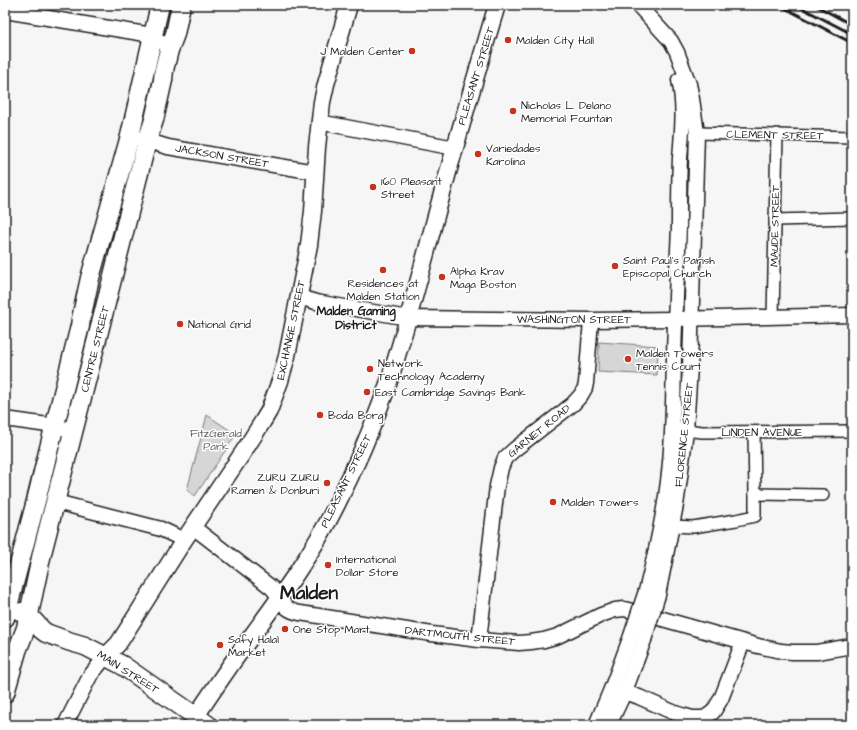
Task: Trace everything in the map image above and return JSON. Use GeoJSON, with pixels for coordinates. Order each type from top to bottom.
{"type":"FeatureCollection","features":[{"type":"Feature","properties":{"kind":"main road","name":"CENTRE STREET"},"geometry":{"type":"LineString","coordinates":[[5,693],[17,651],[32,624],[42,553],[74,431],[138,138],[152,35],[160,5]]}},
{"type":"Feature","properties":{"kind":"main road","name":"CENTRE STREET"},"geometry":{"type":"LineString","coordinates":[[6,614],[34,510],[80,326],[80,319],[90,278],[138,138],[154,120],[164,70],[175,34],[181,5]]}},
{"type":"Feature","properties":{"kind":"main road","name":"EXCHANGE STREET"},"geometry":{"type":"LineString","coordinates":[[106,656],[122,638],[269,411],[284,369],[311,230],[319,122],[322,102],[349,5]]}},
{"type":"Feature","properties":{"kind":"main road","name":"PLEASANT STREET"},"geometry":{"type":"LineString","coordinates":[[202,720],[233,661],[280,597],[328,522],[354,469],[385,392],[408,318],[466,108],[497,5]]}},
{"type":"Feature","properties":{"kind":"main road","name":"MAIN STREET"},"geometry":{"type":"LineString","coordinates":[[6,614],[32,624],[46,633],[85,646],[106,656],[122,665],[202,720]]}},
{"type":"Feature","properties":{"kind":"street","name":"FLORENCE STREET"},"geometry":{"type":"LineString","coordinates":[[609,725],[618,689],[638,638],[672,526],[686,430],[690,367],[697,133],[689,84],[679,57],[671,41],[638,5]]}},
{"type":"Feature","properties":{"kind":"street"},"geometry":{"type":"LineString","coordinates":[[5,11],[152,35],[169,50]]}},
{"type":"Feature","properties":{"kind":"street","name":"FLORENCE STREET"},"geometry":{"type":"LineString","coordinates":[[652,593],[654,560],[666,496],[670,465],[683,115],[682,93],[679,78],[674,63],[656,25]]}},
{"type":"Feature","properties":{"kind":"street"},"geometry":{"type":"LineString","coordinates":[[319,122],[455,148]]}},
{"type":"Feature","properties":{"kind":"street","name":"CLEMENT STREET"},"geometry":{"type":"LineString","coordinates":[[697,133],[852,137]]}},
{"type":"Feature","properties":{"kind":"street","name":"MAUDE STREET"},"geometry":{"type":"LineString","coordinates":[[773,317],[777,134]]}},
{"type":"Feature","properties":{"kind":"street","name":"JACKSON STREET"},"geometry":{"type":"LineString","coordinates":[[138,138],[168,147],[315,172]]}},
{"type":"Feature","properties":{"kind":"street"},"geometry":{"type":"LineString","coordinates":[[680,171],[697,172]]}},
{"type":"Feature","properties":{"kind":"street"},"geometry":{"type":"LineString","coordinates":[[774,220],[852,218]]}},
{"type":"Feature","properties":{"kind":"street","name":"WASHINGTON STREET"},"geometry":{"type":"LineString","coordinates":[[298,297],[316,302],[408,318],[591,320],[852,315]]}},
{"type":"Feature","properties":{"kind":"street","name":"GARNET ROAD"},"geometry":{"type":"LineString","coordinates":[[479,640],[497,486],[501,468],[504,460],[514,449],[573,404],[581,395],[585,388],[591,320]]}},
{"type":"Feature","properties":{"kind":"street"},"geometry":{"type":"LineString","coordinates":[[5,419],[55,426],[74,431]]}},
{"type":"Feature","properties":{"kind":"street","name":"LINDEN AVENUE"},"geometry":{"type":"LineString","coordinates":[[672,428],[702,432],[852,431]]}},
{"type":"Feature","properties":{"kind":"street"},"geometry":{"type":"LineString","coordinates":[[672,526],[693,527],[753,517],[755,514],[754,432]]}},
{"type":"Feature","properties":{"kind":"street"},"geometry":{"type":"LineString","coordinates":[[755,494],[823,495]]}},
{"type":"Feature","properties":{"kind":"street","name":"DARTMOUTH STREET"},"geometry":{"type":"LineString","coordinates":[[56,502],[161,529],[188,534],[272,588],[286,607],[295,612],[389,628],[479,640],[519,643],[544,640],[558,636],[610,611],[619,609],[645,614],[770,649],[792,652],[817,652],[852,646]]}},
{"type":"Feature","properties":{"kind":"street"},"geometry":{"type":"LineString","coordinates":[[618,689],[675,713],[699,719],[706,717],[713,712],[721,699],[743,642]]}},
{"type":"Feature","properties":{"kind":"street"},"geometry":{"type":"LineString","coordinates":[[65,725],[90,676],[106,656]]}},
{"type":"Feature","properties":{"kind":"street","name":"FLORENCE STREET"},"geometry":{"type":"LineString","coordinates":[[596,725],[618,689]]}},
{"type":"Feature","properties":{"kind":"green space","name":"Malden Towers Tennis Court"},"geometry":{"type":"Polygon","coordinates":[[[599,342],[658,346],[657,375],[598,372],[599,342]]]}},
{"type":"Feature","properties":{"kind":"green space","name":"FitzGerald Park"},"geometry":{"type":"Polygon","coordinates":[[[207,415],[234,433],[235,436],[195,496],[187,490],[207,415]]]}},
{"type":"Feature","properties":{"kind":"railway"},"geometry":{"type":"LineString","coordinates":[[779,5],[852,43]]}},
{"type":"Feature","properties":{"kind":"railway"},"geometry":{"type":"LineString","coordinates":[[796,5],[852,34]]}},
{"type":"Feature","properties":{"kind":"railway"},"geometry":{"type":"LineString","coordinates":[[815,5],[852,25]]}},
{"type":"Feature","properties":{"kind":"place","name":"Malden City Hall"},"geometry":{"type":"Point","coordinates":[508,40]}},
{"type":"Feature","properties":{"kind":"place","name":"J Malden Center"},"geometry":{"type":"Point","coordinates":[412,51]}},
{"type":"Feature","properties":{"kind":"place","name":"Nicholas L. Delano Memorial Fountain"},"geometry":{"type":"Point","coordinates":[513,111]}},
{"type":"Feature","properties":{"kind":"place","name":"Variedades Karolina"},"geometry":{"type":"Point","coordinates":[478,154]}},
{"type":"Feature","properties":{"kind":"place","name":"160 Pleasant Street"},"geometry":{"type":"Point","coordinates":[373,187]}},
{"type":"Feature","properties":{"kind":"place","name":"Saint Paul's Parish Episcopal Church"},"geometry":{"type":"Point","coordinates":[615,266]}},
{"type":"Feature","properties":{"kind":"place","name":"Residences at Malden Station"},"geometry":{"type":"Point","coordinates":[383,270]}},
{"type":"Feature","properties":{"kind":"place","name":"Alpha Krav Maga Boston"},"geometry":{"type":"Point","coordinates":[442,277]}},
{"type":"Feature","properties":{"kind":"place","name":"National Grid"},"geometry":{"type":"Point","coordinates":[180,324]}},
{"type":"Feature","properties":{"kind":"place","name":"Malden Towers Tennis Court"},"geometry":{"type":"Point","coordinates":[628,359]}},
{"type":"Feature","properties":{"kind":"place","name":"Network Technology Academy"},"geometry":{"type":"Point","coordinates":[370,369]}},
{"type":"Feature","properties":{"kind":"place","name":"East Cambridge Savings Bank"},"geometry":{"type":"Point","coordinates":[367,392]}},
{"type":"Feature","properties":{"kind":"place","name":"Boda Borg"},"geometry":{"type":"Point","coordinates":[320,415]}},
{"type":"Feature","properties":{"kind":"place","name":"ZURU ZURU Ramen & Donburi"},"geometry":{"type":"Point","coordinates":[327,483]}},
{"type":"Feature","properties":{"kind":"place","name":"Malden Towers"},"geometry":{"type":"Point","coordinates":[553,502]}},
{"type":"Feature","properties":{"kind":"place","name":"International Dollar Store"},"geometry":{"type":"Point","coordinates":[328,565]}},
{"type":"Feature","properties":{"kind":"place","name":"One Stop Mart"},"geometry":{"type":"Point","coordinates":[285,629]}},
{"type":"Feature","properties":{"kind":"place","name":"Safy Halal Market"},"geometry":{"type":"Point","coordinates":[220,645]}},
{"type":"Feature","properties":{"kind":"district","name":"Malden Gaming District"},"geometry":{"type":"Point","coordinates":[356,318]}},
{"type":"Feature","properties":{"kind":"district","name":"Malden"},"geometry":{"type":"Point","coordinates":[309,593]}}]}
